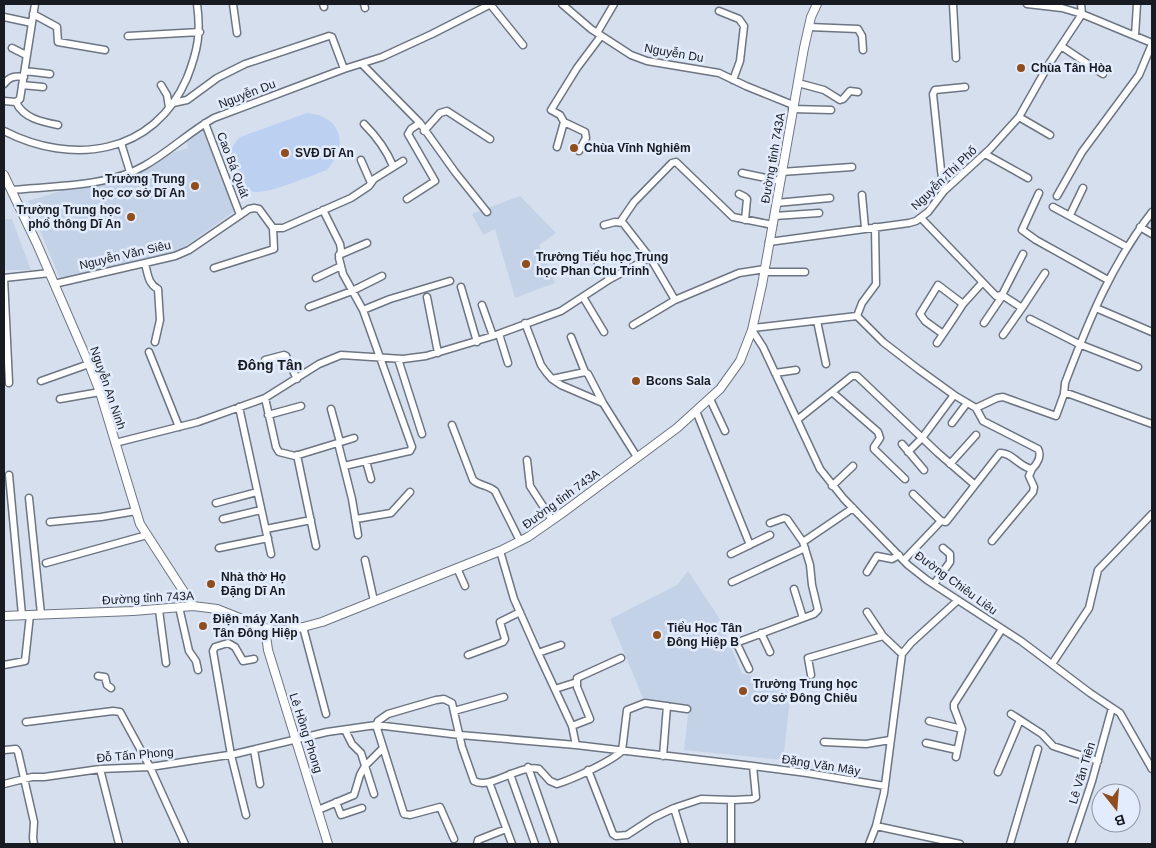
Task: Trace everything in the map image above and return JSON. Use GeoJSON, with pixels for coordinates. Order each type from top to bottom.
{"type":"FeatureCollection","features":[{"type":"Feature","properties":{"kind":"main road","name":"Đường tỉnh 743A"},"geometry":{"type":"LineString","coordinates":[[4,616],[159,610],[193,606],[216,609],[265,628],[279,631],[322,622],[500,551],[520,541],[552,520],[677,428],[710,399],[732,374],[740,361],[753,329],[793,107],[815,5]]}},
{"type":"Feature","properties":{"kind":"main road","name":"Nguyễn An Ninh"},"geometry":{"type":"LineString","coordinates":[[4,175],[50,273],[100,392],[140,524],[193,606]]}},
{"type":"Feature","properties":{"kind":"main road","name":"Lê Hồng Phong"},"geometry":{"type":"LineString","coordinates":[[265,628],[268,650],[328,844]]}},
{"type":"Feature","properties":{"kind":"street"},"geometry":{"type":"LineString","coordinates":[[16,102],[20,98],[35,4]]}},
{"type":"Feature","properties":{"kind":"street"},"geometry":{"type":"LineString","coordinates":[[4,131],[36,145],[81,151],[110,147],[146,130],[171,105],[182,88],[190,70],[200,32],[197,4]]}},
{"type":"Feature","properties":{"kind":"street"},"geometry":{"type":"LineString","coordinates":[[233,4],[237,33]]}},
{"type":"Feature","properties":{"kind":"street"},"geometry":{"type":"LineString","coordinates":[[490,4],[523,45]]}},
{"type":"Feature","properties":{"kind":"street","name":"Nguyễn Du"},"geometry":{"type":"LineString","coordinates":[[11,190],[95,182],[130,172],[145,166],[205,123],[382,57],[490,4]]}},
{"type":"Feature","properties":{"kind":"street","name":"Nguyễn Du"},"geometry":{"type":"LineString","coordinates":[[562,4],[570,6],[599,34],[631,56],[647,61],[719,73],[793,107],[830,110]]}},
{"type":"Feature","properties":{"kind":"street"},"geometry":{"type":"LineString","coordinates":[[579,151],[586,138],[585,132],[564,122],[560,115],[551,110],[599,34],[614,4]]}},
{"type":"Feature","properties":{"kind":"street"},"geometry":{"type":"LineString","coordinates":[[953,4],[956,58]]}},
{"type":"Feature","properties":{"kind":"street"},"geometry":{"type":"LineString","coordinates":[[1027,4],[1062,6],[1152,43],[1139,75],[1082,152],[1057,196]]}},
{"type":"Feature","properties":{"kind":"street"},"geometry":{"type":"LineString","coordinates":[[1081,4],[1082,14]]}},
{"type":"Feature","properties":{"kind":"street"},"geometry":{"type":"LineString","coordinates":[[1136,36],[1137,4]]}},
{"type":"Feature","properties":{"kind":"street"},"geometry":{"type":"LineString","coordinates":[[719,12],[739,19],[744,26],[740,61],[733,80]]}},
{"type":"Feature","properties":{"kind":"street"},"geometry":{"type":"LineString","coordinates":[[33,14],[55,25],[58,30],[58,42],[105,50]]}},
{"type":"Feature","properties":{"kind":"street","name":"Nguyễn Thị Phố"},"geometry":{"type":"LineString","coordinates":[[770,242],[910,223],[921,218],[944,191],[985,154],[1019,117],[1060,46],[1082,14]]}},
{"type":"Feature","properties":{"kind":"street"},"geometry":{"type":"LineString","coordinates":[[4,17],[32,23]]}},
{"type":"Feature","properties":{"kind":"street"},"geometry":{"type":"LineString","coordinates":[[809,27],[858,30],[862,36],[863,50]]}},
{"type":"Feature","properties":{"kind":"street"},"geometry":{"type":"LineString","coordinates":[[128,36],[200,32]]}},
{"type":"Feature","properties":{"kind":"street"},"geometry":{"type":"LineString","coordinates":[[171,105],[186,100],[217,78],[245,64],[329,36],[332,37],[344,70]]}},
{"type":"Feature","properties":{"kind":"street"},"geometry":{"type":"LineString","coordinates":[[1060,46],[1103,74]]}},
{"type":"Feature","properties":{"kind":"street"},"geometry":{"type":"LineString","coordinates":[[12,48],[26,55]]}},
{"type":"Feature","properties":{"kind":"street"},"geometry":{"type":"LineString","coordinates":[[362,64],[420,123],[424,131],[487,212]]}},
{"type":"Feature","properties":{"kind":"street"},"geometry":{"type":"LineString","coordinates":[[4,84],[7,79],[14,76],[50,74]]}},
{"type":"Feature","properties":{"kind":"street"},"geometry":{"type":"LineString","coordinates":[[798,83],[824,90],[840,100],[850,91],[858,92]]}},
{"type":"Feature","properties":{"kind":"street"},"geometry":{"type":"LineString","coordinates":[[22,85],[43,87]]}},
{"type":"Feature","properties":{"kind":"street"},"geometry":{"type":"LineString","coordinates":[[162,85],[171,105]]}},
{"type":"Feature","properties":{"kind":"street"},"geometry":{"type":"LineString","coordinates":[[944,191],[933,94],[935,90],[965,87]]}},
{"type":"Feature","properties":{"kind":"street"},"geometry":{"type":"LineString","coordinates":[[4,101],[16,102]]}},
{"type":"Feature","properties":{"kind":"street"},"geometry":{"type":"LineString","coordinates":[[16,102],[20,111],[24,114],[58,125]]}},
{"type":"Feature","properties":{"kind":"street"},"geometry":{"type":"LineString","coordinates":[[424,131],[440,113],[447,111],[490,139]]}},
{"type":"Feature","properties":{"kind":"street"},"geometry":{"type":"LineString","coordinates":[[1019,117],[1050,134]]}},
{"type":"Feature","properties":{"kind":"street"},"geometry":{"type":"LineString","coordinates":[[557,147],[564,122]]}},
{"type":"Feature","properties":{"kind":"street","name":"Cao Bá Quát"},"geometry":{"type":"LineString","coordinates":[[205,123],[240,215]]}},
{"type":"Feature","properties":{"kind":"street"},"geometry":{"type":"LineString","coordinates":[[407,199],[435,181],[408,134],[411,129],[420,123]]}},
{"type":"Feature","properties":{"kind":"street"},"geometry":{"type":"LineString","coordinates":[[364,124],[381,141],[393,166]]}},
{"type":"Feature","properties":{"kind":"street"},"geometry":{"type":"LineString","coordinates":[[121,143],[130,172]]}},
{"type":"Feature","properties":{"kind":"street"},"geometry":{"type":"LineString","coordinates":[[985,154],[1028,178]]}},
{"type":"Feature","properties":{"kind":"street"},"geometry":{"type":"LineString","coordinates":[[361,160],[371,183]]}},
{"type":"Feature","properties":{"kind":"street"},"geometry":{"type":"LineString","coordinates":[[214,268],[274,249],[273,228],[283,228],[351,198],[374,179],[403,161]]}},
{"type":"Feature","properties":{"kind":"street"},"geometry":{"type":"LineString","coordinates":[[604,225],[621,221],[634,202],[672,163],[676,162],[733,217],[773,225]]}},
{"type":"Feature","properties":{"kind":"street"},"geometry":{"type":"LineString","coordinates":[[781,172],[852,167]]}},
{"type":"Feature","properties":{"kind":"street"},"geometry":{"type":"LineString","coordinates":[[742,173],[780,181]]}},
{"type":"Feature","properties":{"kind":"street"},"geometry":{"type":"LineString","coordinates":[[1070,215],[1083,188]]}},
{"type":"Feature","properties":{"kind":"street"},"geometry":{"type":"LineString","coordinates":[[1039,193],[1022,230],[1036,240],[1108,280]]}},
{"type":"Feature","properties":{"kind":"street"},"geometry":{"type":"LineString","coordinates":[[739,194],[745,196],[747,200],[745,220]]}},
{"type":"Feature","properties":{"kind":"street"},"geometry":{"type":"LineString","coordinates":[[862,195],[864,228]]}},
{"type":"Feature","properties":{"kind":"street"},"geometry":{"type":"LineString","coordinates":[[776,203],[830,198]]}},
{"type":"Feature","properties":{"kind":"street"},"geometry":{"type":"LineString","coordinates":[[1053,207],[1127,247]]}},
{"type":"Feature","properties":{"kind":"street","name":"Nguyễn Văn Siêu"},"geometry":{"type":"LineString","coordinates":[[54,284],[175,256],[188,250],[249,209],[260,209],[273,228]]}},
{"type":"Feature","properties":{"kind":"street"},"geometry":{"type":"LineString","coordinates":[[323,210],[340,244],[341,266],[363,310],[412,446],[410,450],[405,452],[344,466]]}},
{"type":"Feature","properties":{"kind":"street"},"geometry":{"type":"LineString","coordinates":[[976,408],[1003,397],[1056,416],[1079,344],[1100,295],[1127,247],[1152,212]]}},
{"type":"Feature","properties":{"kind":"street"},"geometry":{"type":"LineString","coordinates":[[774,216],[819,213]]}},
{"type":"Feature","properties":{"kind":"street"},"geometry":{"type":"LineString","coordinates":[[921,218],[996,296],[1002,295],[1022,308]]}},
{"type":"Feature","properties":{"kind":"street"},"geometry":{"type":"LineString","coordinates":[[621,221],[649,258],[675,300]]}},
{"type":"Feature","properties":{"kind":"street"},"geometry":{"type":"LineString","coordinates":[[857,316],[862,303],[876,284],[875,227]]}},
{"type":"Feature","properties":{"kind":"street"},"geometry":{"type":"LineString","coordinates":[[1140,227],[1152,234]]}},
{"type":"Feature","properties":{"kind":"street"},"geometry":{"type":"LineString","coordinates":[[339,255],[367,243]]}},
{"type":"Feature","properties":{"kind":"street"},"geometry":{"type":"LineString","coordinates":[[984,323],[1002,295],[1023,254]]}},
{"type":"Feature","properties":{"kind":"street"},"geometry":{"type":"LineString","coordinates":[[115,443],[198,422],[265,398],[319,364],[342,355],[398,359],[426,356],[477,342],[525,323],[561,312],[610,279],[649,258]]}},
{"type":"Feature","properties":{"kind":"street"},"geometry":{"type":"LineString","coordinates":[[597,261],[610,279]]}},
{"type":"Feature","properties":{"kind":"street"},"geometry":{"type":"LineString","coordinates":[[146,264],[150,281],[153,287],[158,289],[160,320],[155,342]]}},
{"type":"Feature","properties":{"kind":"street"},"geometry":{"type":"LineString","coordinates":[[316,278],[341,266]]}},
{"type":"Feature","properties":{"kind":"street"},"geometry":{"type":"LineString","coordinates":[[633,325],[675,300],[739,273],[765,270],[805,272]]}},
{"type":"Feature","properties":{"kind":"street"},"geometry":{"type":"LineString","coordinates":[[9,383],[4,278],[50,273]]}},
{"type":"Feature","properties":{"kind":"street"},"geometry":{"type":"LineString","coordinates":[[1003,335],[1045,273]]}},
{"type":"Feature","properties":{"kind":"street"},"geometry":{"type":"LineString","coordinates":[[309,307],[352,291],[382,276]]}},
{"type":"Feature","properties":{"kind":"street"},"geometry":{"type":"LineString","coordinates":[[363,310],[390,299],[450,282]]}},
{"type":"Feature","properties":{"kind":"street"},"geometry":{"type":"LineString","coordinates":[[937,343],[963,304],[982,282]]}},
{"type":"Feature","properties":{"kind":"street"},"geometry":{"type":"LineString","coordinates":[[943,334],[925,321],[920,311],[938,285],[963,304]]}},
{"type":"Feature","properties":{"kind":"street"},"geometry":{"type":"LineString","coordinates":[[461,287],[477,342]]}},
{"type":"Feature","properties":{"kind":"street"},"geometry":{"type":"LineString","coordinates":[[427,297],[438,353]]}},
{"type":"Feature","properties":{"kind":"street"},"geometry":{"type":"LineString","coordinates":[[583,297],[604,332]]}},
{"type":"Feature","properties":{"kind":"street"},"geometry":{"type":"LineString","coordinates":[[482,305],[508,363]]}},
{"type":"Feature","properties":{"kind":"street"},"geometry":{"type":"LineString","coordinates":[[1096,308],[1152,332]]}},
{"type":"Feature","properties":{"kind":"street"},"geometry":{"type":"LineString","coordinates":[[753,329],[857,316]]}},
{"type":"Feature","properties":{"kind":"street"},"geometry":{"type":"LineString","coordinates":[[857,316],[883,342],[954,395],[976,408],[986,423],[1038,449],[1040,452],[1040,457],[1029,476],[1034,487],[1033,492],[992,541]]}},
{"type":"Feature","properties":{"kind":"street"},"geometry":{"type":"LineString","coordinates":[[1030,319],[1079,344],[1138,367]]}},
{"type":"Feature","properties":{"kind":"street"},"geometry":{"type":"LineString","coordinates":[[817,321],[826,364]]}},
{"type":"Feature","properties":{"kind":"street"},"geometry":{"type":"LineString","coordinates":[[525,323],[541,365],[552,379],[561,385],[603,403]]}},
{"type":"Feature","properties":{"kind":"street","name":"Đường Chiêu Liêu"},"geometry":{"type":"LineString","coordinates":[[753,329],[763,346],[820,469],[832,486],[901,557],[934,584],[1002,629],[1120,713],[1152,769]]}},
{"type":"Feature","properties":{"kind":"street"},"geometry":{"type":"LineString","coordinates":[[571,337],[585,372],[588,374],[603,403],[637,457]]}},
{"type":"Feature","properties":{"kind":"street"},"geometry":{"type":"LineString","coordinates":[[149,352],[179,427]]}},
{"type":"Feature","properties":{"kind":"street"},"geometry":{"type":"LineString","coordinates":[[265,360],[286,356],[297,379]]}},
{"type":"Feature","properties":{"kind":"street"},"geometry":{"type":"LineString","coordinates":[[398,359],[422,434]]}},
{"type":"Feature","properties":{"kind":"street"},"geometry":{"type":"LineString","coordinates":[[42,381],[89,364]]}},
{"type":"Feature","properties":{"kind":"street"},"geometry":{"type":"LineString","coordinates":[[775,372],[796,370]]}},
{"type":"Feature","properties":{"kind":"street"},"geometry":{"type":"LineString","coordinates":[[552,379],[585,372]]}},
{"type":"Feature","properties":{"kind":"street"},"geometry":{"type":"LineString","coordinates":[[797,420],[852,376],[857,376],[950,464],[975,485]]}},
{"type":"Feature","properties":{"kind":"street"},"geometry":{"type":"LineString","coordinates":[[60,399],[100,392]]}},
{"type":"Feature","properties":{"kind":"street"},"geometry":{"type":"LineString","coordinates":[[832,392],[878,432],[880,438],[874,449],[905,479]]}},
{"type":"Feature","properties":{"kind":"street"},"geometry":{"type":"LineString","coordinates":[[1064,392],[1152,424]]}},
{"type":"Feature","properties":{"kind":"street"},"geometry":{"type":"LineString","coordinates":[[908,452],[922,438],[954,395]]}},
{"type":"Feature","properties":{"kind":"street"},"geometry":{"type":"LineString","coordinates":[[265,398],[276,447],[279,452],[286,455],[297,455],[354,438]]}},
{"type":"Feature","properties":{"kind":"street"},"geometry":{"type":"LineString","coordinates":[[710,399],[725,431]]}},
{"type":"Feature","properties":{"kind":"street"},"geometry":{"type":"LineString","coordinates":[[952,423],[967,403]]}},
{"type":"Feature","properties":{"kind":"street"},"geometry":{"type":"LineString","coordinates":[[268,415],[301,406]]}},
{"type":"Feature","properties":{"kind":"street"},"geometry":{"type":"LineString","coordinates":[[239,407],[271,554]]}},
{"type":"Feature","properties":{"kind":"street"},"geometry":{"type":"LineString","coordinates":[[331,409],[358,535]]}},
{"type":"Feature","properties":{"kind":"street"},"geometry":{"type":"LineString","coordinates":[[696,412],[750,545]]}},
{"type":"Feature","properties":{"kind":"street"},"geometry":{"type":"LineString","coordinates":[[452,425],[473,480],[478,485],[491,487],[495,491],[520,541]]}},
{"type":"Feature","properties":{"kind":"street"},"geometry":{"type":"LineString","coordinates":[[950,464],[976,435]]}},
{"type":"Feature","properties":{"kind":"street"},"geometry":{"type":"LineString","coordinates":[[902,444],[924,470]]}},
{"type":"Feature","properties":{"kind":"street"},"geometry":{"type":"LineString","coordinates":[[867,572],[877,556],[892,559],[901,557],[941,521],[947,521],[998,454],[1002,452],[1027,468],[1032,469]]}},
{"type":"Feature","properties":{"kind":"street"},"geometry":{"type":"LineString","coordinates":[[297,455],[316,546]]}},
{"type":"Feature","properties":{"kind":"street"},"geometry":{"type":"LineString","coordinates":[[527,460],[530,486],[552,520]]}},
{"type":"Feature","properties":{"kind":"street"},"geometry":{"type":"LineString","coordinates":[[366,461],[371,479]]}},
{"type":"Feature","properties":{"kind":"street"},"geometry":{"type":"LineString","coordinates":[[832,486],[853,466]]}},
{"type":"Feature","properties":{"kind":"street"},"geometry":{"type":"LineString","coordinates":[[4,664],[25,661],[26,615],[9,476]]}},
{"type":"Feature","properties":{"kind":"street"},"geometry":{"type":"LineString","coordinates":[[216,503],[257,492]]}},
{"type":"Feature","properties":{"kind":"street"},"geometry":{"type":"LineString","coordinates":[[356,520],[391,514],[410,492]]}},
{"type":"Feature","properties":{"kind":"street"},"geometry":{"type":"LineString","coordinates":[[913,494],[941,521]]}},
{"type":"Feature","properties":{"kind":"street"},"geometry":{"type":"LineString","coordinates":[[29,498],[41,614]]}},
{"type":"Feature","properties":{"kind":"street"},"geometry":{"type":"LineString","coordinates":[[732,582],[804,545],[853,508]]}},
{"type":"Feature","properties":{"kind":"street"},"geometry":{"type":"LineString","coordinates":[[223,519],[261,510]]}},
{"type":"Feature","properties":{"kind":"street"},"geometry":{"type":"LineString","coordinates":[[50,522],[136,511]]}},
{"type":"Feature","properties":{"kind":"street"},"geometry":{"type":"LineString","coordinates":[[749,669],[735,643],[803,618],[816,612],[818,608],[804,545],[787,519],[784,518],[770,523]]}},
{"type":"Feature","properties":{"kind":"street"},"geometry":{"type":"LineString","coordinates":[[1052,664],[1090,605],[1098,570],[1151,519]]}},
{"type":"Feature","properties":{"kind":"street"},"geometry":{"type":"LineString","coordinates":[[266,529],[311,520]]}},
{"type":"Feature","properties":{"kind":"street"},"geometry":{"type":"LineString","coordinates":[[46,563],[147,535]]}},
{"type":"Feature","properties":{"kind":"street"},"geometry":{"type":"LineString","coordinates":[[731,554],[770,535]]}},
{"type":"Feature","properties":{"kind":"street"},"geometry":{"type":"LineString","coordinates":[[219,548],[268,538]]}},
{"type":"Feature","properties":{"kind":"street"},"geometry":{"type":"LineString","coordinates":[[934,584],[950,562],[950,554],[944,548]]}},
{"type":"Feature","properties":{"kind":"street"},"geometry":{"type":"LineString","coordinates":[[500,551],[514,599],[572,726],[576,745]]}},
{"type":"Feature","properties":{"kind":"street"},"geometry":{"type":"LineString","coordinates":[[365,560],[374,601]]}},
{"type":"Feature","properties":{"kind":"street"},"geometry":{"type":"LineString","coordinates":[[457,568],[465,586]]}},
{"type":"Feature","properties":{"kind":"street"},"geometry":{"type":"LineString","coordinates":[[794,589],[803,618]]}},
{"type":"Feature","properties":{"kind":"street"},"geometry":{"type":"LineString","coordinates":[[869,844],[876,826],[885,786],[902,654],[911,643],[957,601]]}},
{"type":"Feature","properties":{"kind":"street"},"geometry":{"type":"LineString","coordinates":[[179,607],[189,651],[196,661],[198,670]]}},
{"type":"Feature","properties":{"kind":"street"},"geometry":{"type":"LineString","coordinates":[[159,610],[166,663]]}},
{"type":"Feature","properties":{"kind":"street"},"geometry":{"type":"LineString","coordinates":[[468,655],[505,641],[500,622],[520,612]]}},
{"type":"Feature","properties":{"kind":"street"},"geometry":{"type":"LineString","coordinates":[[867,612],[883,636],[902,654]]}},
{"type":"Feature","properties":{"kind":"street"},"geometry":{"type":"LineString","coordinates":[[303,627],[326,714]]}},
{"type":"Feature","properties":{"kind":"street"},"geometry":{"type":"LineString","coordinates":[[926,743],[957,753],[962,729],[954,704],[1002,629]]}},
{"type":"Feature","properties":{"kind":"street"},"geometry":{"type":"LineString","coordinates":[[761,633],[770,652]]}},
{"type":"Feature","properties":{"kind":"street"},"geometry":{"type":"LineString","coordinates":[[811,675],[808,658],[883,636]]}},
{"type":"Feature","properties":{"kind":"street"},"geometry":{"type":"LineString","coordinates":[[246,815],[232,755],[213,651],[215,647],[228,643],[235,647],[243,660],[254,659]]}},
{"type":"Feature","properties":{"kind":"street"},"geometry":{"type":"LineString","coordinates":[[538,653],[561,645]]}},
{"type":"Feature","properties":{"kind":"street"},"geometry":{"type":"LineString","coordinates":[[572,726],[590,719],[577,678],[621,658]]}},
{"type":"Feature","properties":{"kind":"street"},"geometry":{"type":"LineString","coordinates":[[98,676],[105,677],[111,688]]}},
{"type":"Feature","properties":{"kind":"street"},"geometry":{"type":"LineString","coordinates":[[555,689],[577,682]]}},
{"type":"Feature","properties":{"kind":"street"},"geometry":{"type":"LineString","coordinates":[[454,711],[504,697]]}},
{"type":"Feature","properties":{"kind":"street"},"geometry":{"type":"LineString","coordinates":[[297,741],[327,732],[376,725],[388,714],[444,699],[452,703],[474,781],[483,784],[528,767],[539,768],[550,781],[557,784],[614,759],[622,751],[627,710],[645,703],[687,709]]}},
{"type":"Feature","properties":{"kind":"street"},"geometry":{"type":"LineString","coordinates":[[663,756],[667,706]]}},
{"type":"Feature","properties":{"kind":"street","name":"Lê Văn Tiên"},"geometry":{"type":"LineString","coordinates":[[1071,844],[1098,761],[1112,708]]}},
{"type":"Feature","properties":{"kind":"street"},"geometry":{"type":"LineString","coordinates":[[26,722],[113,711],[120,712],[150,767],[185,844]]}},
{"type":"Feature","properties":{"kind":"street"},"geometry":{"type":"LineString","coordinates":[[1012,714],[1042,734],[1053,746],[1098,761]]}},
{"type":"Feature","properties":{"kind":"street"},"geometry":{"type":"LineString","coordinates":[[998,772],[1020,720]]}},
{"type":"Feature","properties":{"kind":"street"},"geometry":{"type":"LineString","coordinates":[[930,721],[962,729]]}},
{"type":"Feature","properties":{"kind":"street"},"geometry":{"type":"LineString","coordinates":[[376,725],[404,814],[410,815],[440,807],[454,839]]}},
{"type":"Feature","properties":{"kind":"street","name":"Đặng Văn Mây"},"geometry":{"type":"LineString","coordinates":[[376,725],[460,736],[576,745],[753,766],[885,786]]}},
{"type":"Feature","properties":{"kind":"street"},"geometry":{"type":"LineString","coordinates":[[345,730],[352,744],[361,753],[374,794]]}},
{"type":"Feature","properties":{"kind":"street"},"geometry":{"type":"LineString","coordinates":[[824,742],[866,744],[890,740]]}},
{"type":"Feature","properties":{"kind":"street","name":"Đỗ Tấn Phong"},"geometry":{"type":"LineString","coordinates":[[4,784],[24,778],[100,769],[150,767],[232,755],[297,741]]}},
{"type":"Feature","properties":{"kind":"street"},"geometry":{"type":"LineString","coordinates":[[318,810],[356,792],[365,766],[383,748]]}},
{"type":"Feature","properties":{"kind":"street"},"geometry":{"type":"LineString","coordinates":[[4,750],[16,749],[18,752],[34,822],[34,844]]}},
{"type":"Feature","properties":{"kind":"street"},"geometry":{"type":"LineString","coordinates":[[1010,844],[1038,749]]}},
{"type":"Feature","properties":{"kind":"street"},"geometry":{"type":"LineString","coordinates":[[254,750],[260,784]]}},
{"type":"Feature","properties":{"kind":"street"},"geometry":{"type":"LineString","coordinates":[[588,770],[613,834],[616,836],[629,834],[653,818],[700,799],[731,800],[752,799],[756,797],[753,766]]}},
{"type":"Feature","properties":{"kind":"street"},"geometry":{"type":"LineString","coordinates":[[528,767],[555,844]]}},
{"type":"Feature","properties":{"kind":"street"},"geometry":{"type":"LineString","coordinates":[[100,769],[119,844]]}},
{"type":"Feature","properties":{"kind":"street"},"geometry":{"type":"LineString","coordinates":[[510,774],[535,844]]}},
{"type":"Feature","properties":{"kind":"street"},"geometry":{"type":"LineString","coordinates":[[489,782],[512,844]]}},
{"type":"Feature","properties":{"kind":"street"},"geometry":{"type":"LineString","coordinates":[[731,800],[731,844]]}},
{"type":"Feature","properties":{"kind":"street"},"geometry":{"type":"LineString","coordinates":[[336,802],[342,815],[362,808]]}},
{"type":"Feature","properties":{"kind":"street"},"geometry":{"type":"LineString","coordinates":[[674,808],[685,844]]}},
{"type":"Feature","properties":{"kind":"street"},"geometry":{"type":"LineString","coordinates":[[876,826],[960,844]]}},
{"type":"Feature","properties":{"kind":"street"},"geometry":{"type":"LineString","coordinates":[[477,844],[478,840],[506,829]]}},
{"type":"Feature","properties":{"kind":"shaded area","name":"SVĐ Dĩ An"},"geometry":{"type":"Polygon","coordinates":[[[307,113],[319,115],[328,120],[335,126],[338,133],[340,142],[338,151],[327,170],[263,192],[252,192],[239,185],[233,178],[230,165],[231,152],[237,140],[240,137],[307,113]]]}},
{"type":"Feature","properties":{"kind":"shaded area"},"geometry":{"type":"Polygon","coordinates":[[[203,130],[235,211],[184,247],[168,255],[60,279],[28,201],[70,188],[125,177],[142,171],[171,153],[188,148],[187,142],[203,130]]]}},
{"type":"Feature","properties":{"kind":"shaded area","name":"Trường Tiểu học Trung học Phan Chu Trinh"},"geometry":{"type":"Polygon","coordinates":[[[520,196],[556,233],[539,245],[555,283],[515,298],[495,229],[483,235],[472,214],[520,196]]]}},
{"type":"Feature","properties":{"kind":"shaded area"},"geometry":{"type":"Polygon","coordinates":[[[4,219],[12,219],[31,270],[4,270],[4,219]]]}},
{"type":"Feature","properties":{"kind":"shaded area"},"geometry":{"type":"Polygon","coordinates":[[[688,571],[719,618],[742,674],[792,682],[783,760],[684,750],[689,705],[643,698],[610,619],[677,585],[688,571]]]}},
{"type":"Feature","properties":{"kind":"place","name":"Chùa Tân Hòa"},"geometry":{"type":"Point","coordinates":[1021,68]}},
{"type":"Feature","properties":{"kind":"place","name":"Chùa Vĩnh Nghiêm"},"geometry":{"type":"Point","coordinates":[574,148]}},
{"type":"Feature","properties":{"kind":"place","name":"SVĐ Dĩ An"},"geometry":{"type":"Point","coordinates":[285,153]}},
{"type":"Feature","properties":{"kind":"place","name":"Trường Trung học cơ sở Dĩ An"},"geometry":{"type":"Point","coordinates":[195,186]}},
{"type":"Feature","properties":{"kind":"place","name":"Trường Trung học phổ thông Dĩ An"},"geometry":{"type":"Point","coordinates":[131,217]}},
{"type":"Feature","properties":{"kind":"place","name":"Trường Tiểu học Trung học Phan Chu Trinh"},"geometry":{"type":"Point","coordinates":[526,264]}},
{"type":"Feature","properties":{"kind":"place","name":"Bcons Sala"},"geometry":{"type":"Point","coordinates":[636,381]}},
{"type":"Feature","properties":{"kind":"place","name":"Nhà thờ Họ Đặng Dĩ An"},"geometry":{"type":"Point","coordinates":[211,584]}},
{"type":"Feature","properties":{"kind":"place","name":"Điện máy Xanh Tân Đông Hiệp"},"geometry":{"type":"Point","coordinates":[203,626]}},
{"type":"Feature","properties":{"kind":"place","name":"Tiểu Học Tân Đông Hiệp B"},"geometry":{"type":"Point","coordinates":[657,635]}},
{"type":"Feature","properties":{"kind":"place","name":"Trường Trung học cơ sở Đông Chiêu"},"geometry":{"type":"Point","coordinates":[743,691]}},
{"type":"Feature","properties":{"kind":"district","name":"Đông Tân"},"geometry":{"type":"Point","coordinates":[270,365]}}]}
